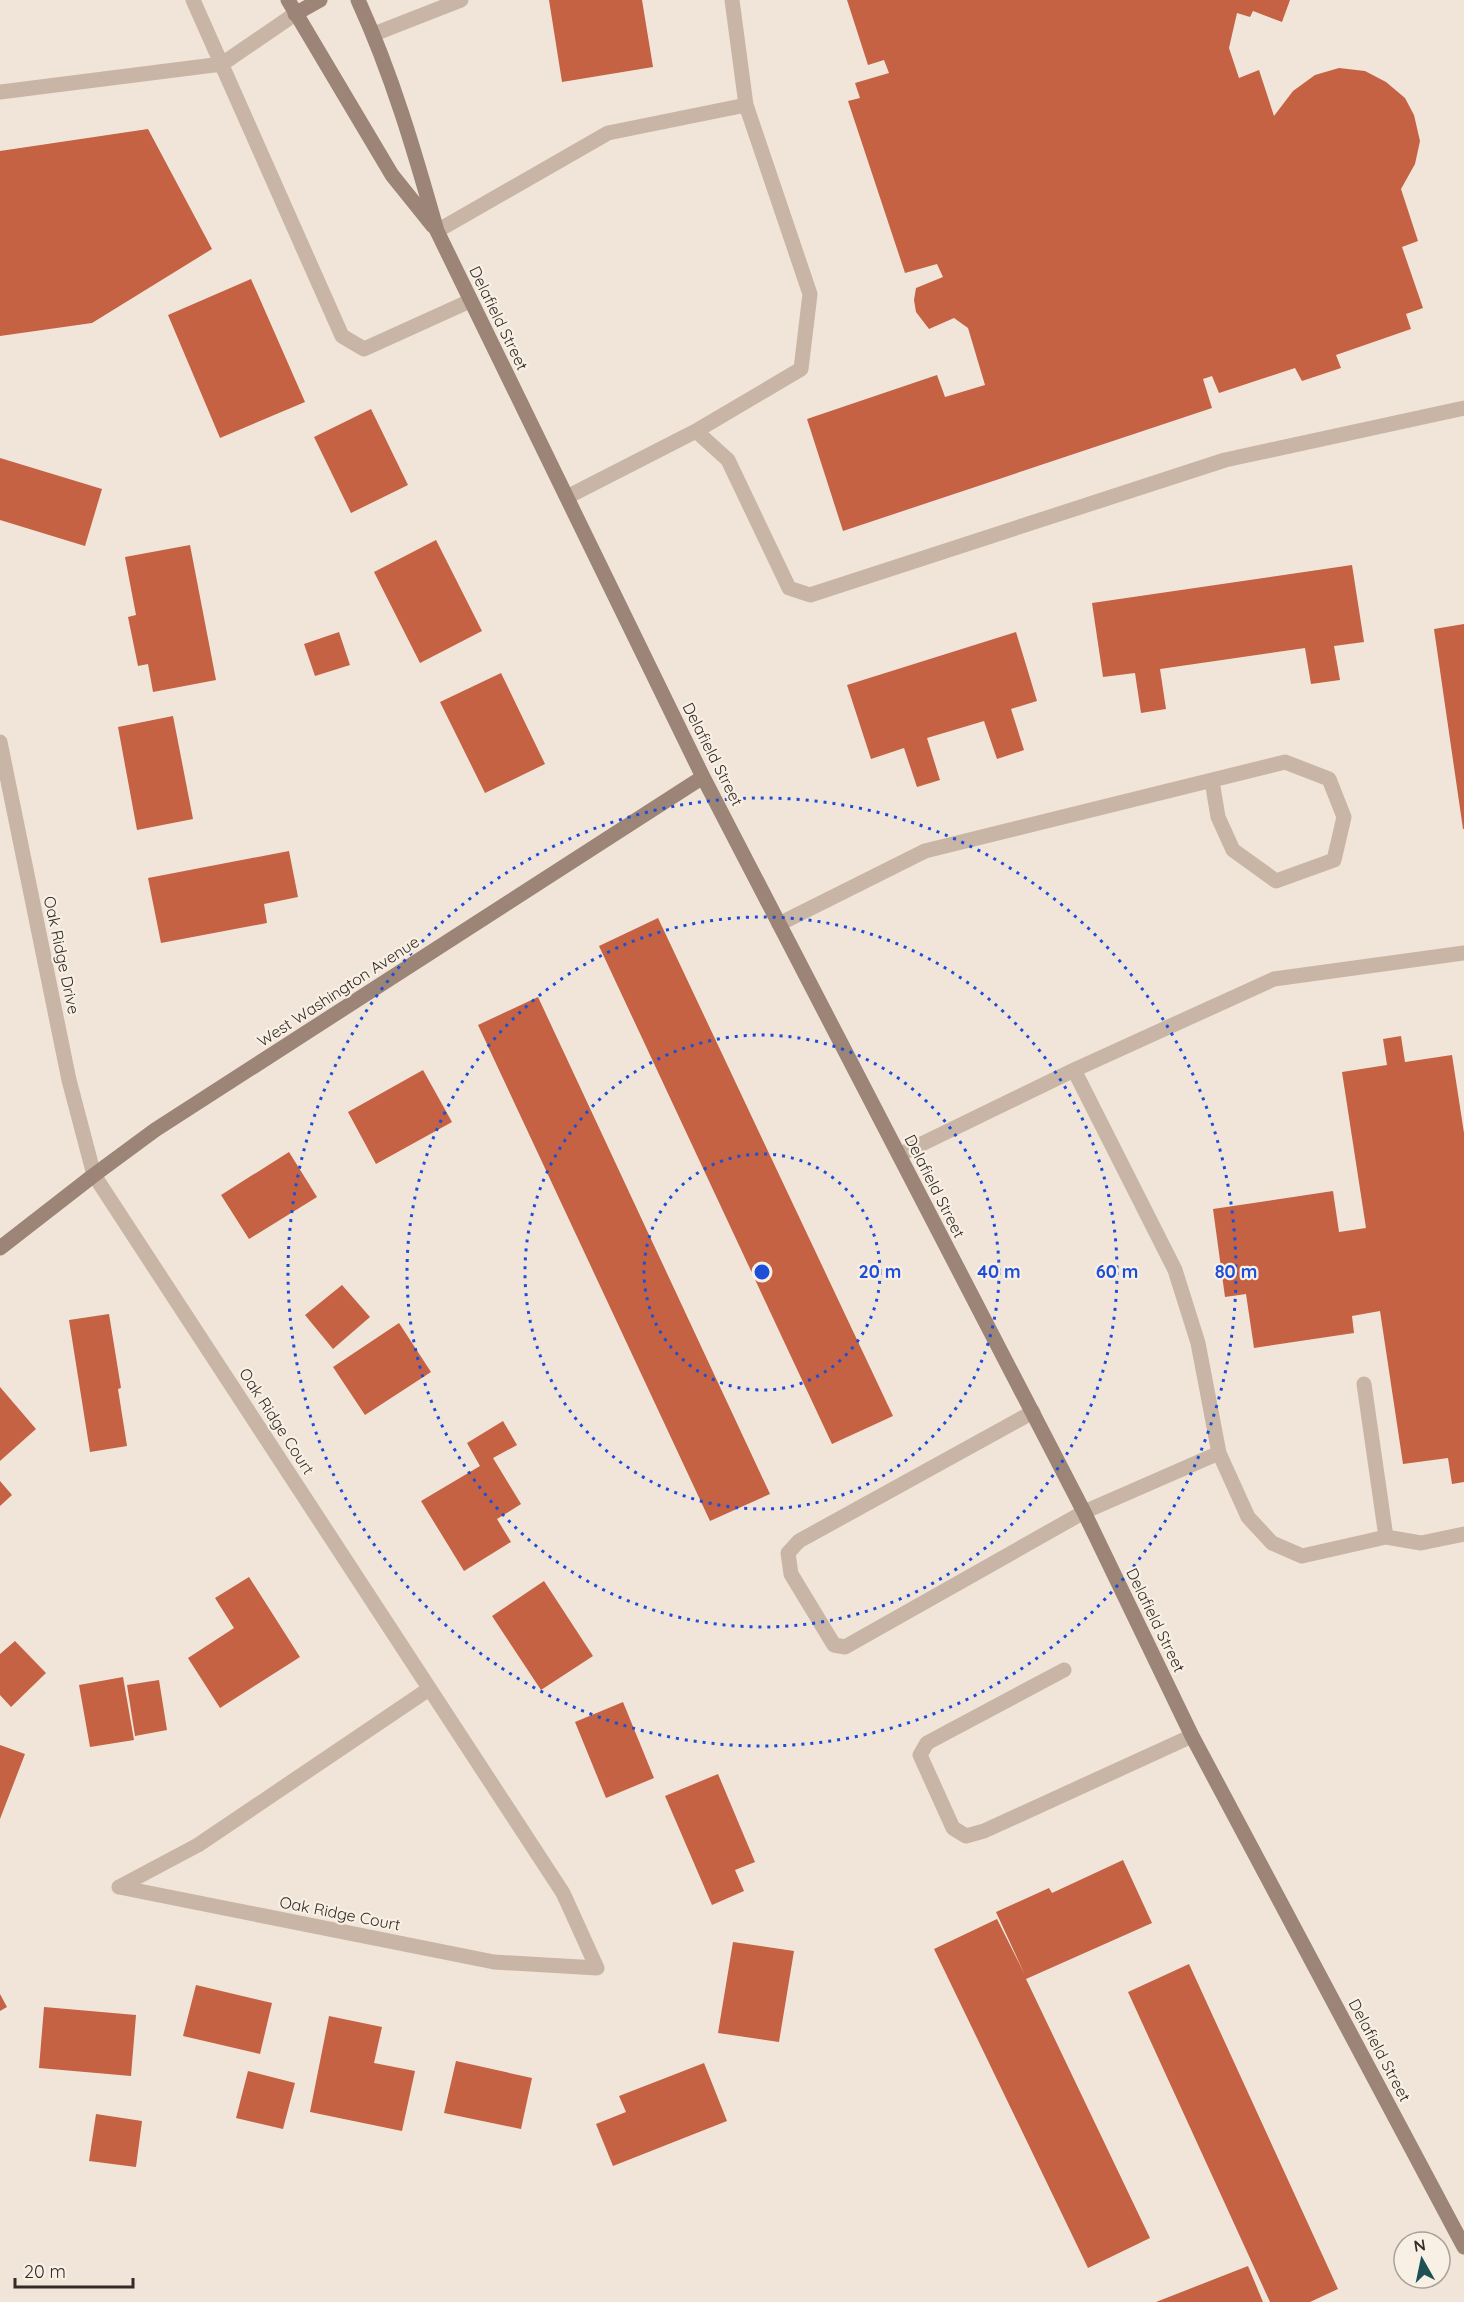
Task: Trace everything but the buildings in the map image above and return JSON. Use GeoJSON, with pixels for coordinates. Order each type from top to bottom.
{"type":"FeatureCollection","features":[{"type":"Feature","properties":{"kind":"street"},"geometry":{"type":"LineString","coordinates":[[193,0],[342,336],[363,349],[470,302]]}},
{"type":"Feature","properties":{"kind":"street"},"geometry":{"type":"LineString","coordinates":[[0,92],[222,64],[292,7],[320,0]]}},
{"type":"Feature","properties":{"kind":"street","name":"Delafield Street"},"geometry":{"type":"LineString","coordinates":[[358,0],[374,34],[418,165],[437,231],[470,302],[704,777],[1084,1512],[1192,1736],[1464,2247]]}},
{"type":"Feature","properties":{"kind":"street"},"geometry":{"type":"LineString","coordinates":[[374,34],[461,0]]}},
{"type":"Feature","properties":{"kind":"street"},"geometry":{"type":"LineString","coordinates":[[567,497],[696,431],[801,369],[810,294],[746,105],[732,0]]}},
{"type":"Feature","properties":{"kind":"street","name":"Delafield Street"},"geometry":{"type":"LineString","coordinates":[[292,7],[392,175],[437,231]]}},
{"type":"Feature","properties":{"kind":"street"},"geometry":{"type":"LineString","coordinates":[[437,231],[608,133],[746,105]]}},
{"type":"Feature","properties":{"kind":"street"},"geometry":{"type":"LineString","coordinates":[[696,431],[728,460],[789,588],[810,595],[1225,459],[1464,408]]}},
{"type":"Feature","properties":{"kind":"street","name":"Oak Ridge Drive"},"geometry":{"type":"LineString","coordinates":[[0,742],[69,1080],[94,1175]]}},
{"type":"Feature","properties":{"kind":"street"},"geometry":{"type":"LineString","coordinates":[[779,924],[925,851],[1285,762],[1329,779],[1344,817],[1334,860],[1276,881],[1233,850],[1218,817],[1212,781]]}},
{"type":"Feature","properties":{"kind":"street","name":"West Washington Avenue"},"geometry":{"type":"LineString","coordinates":[[0,1248],[155,1130],[704,777]]}},
{"type":"Feature","properties":{"kind":"street"},"geometry":{"type":"LineString","coordinates":[[899,1155],[1074,1070],[1274,978],[1464,953]]}},
{"type":"Feature","properties":{"kind":"street"},"geometry":{"type":"LineString","coordinates":[[1074,1070],[1175,1270],[1198,1343],[1219,1453],[1248,1516],[1272,1543],[1302,1556],[1386,1537],[1421,1543],[1464,1534]]}},
{"type":"Feature","properties":{"kind":"street","name":"Oak Ridge Court"},"geometry":{"type":"LineString","coordinates":[[94,1175],[563,1893],[597,1968],[494,1962],[119,1887],[198,1845],[429,1689]]}},
{"type":"Feature","properties":{"kind":"street"},"geometry":{"type":"LineString","coordinates":[[1364,1384],[1386,1537]]}},
{"type":"Feature","properties":{"kind":"street"},"geometry":{"type":"LineString","coordinates":[[1033,1412],[799,1541],[788,1554],[791,1574],[834,1645],[845,1647],[1084,1512],[1219,1453]]}},
{"type":"Feature","properties":{"kind":"street"},"geometry":{"type":"LineString","coordinates":[[1064,1670],[927,1743],[920,1755],[953,1828],[966,1836],[984,1831],[1192,1736]]}}]}
